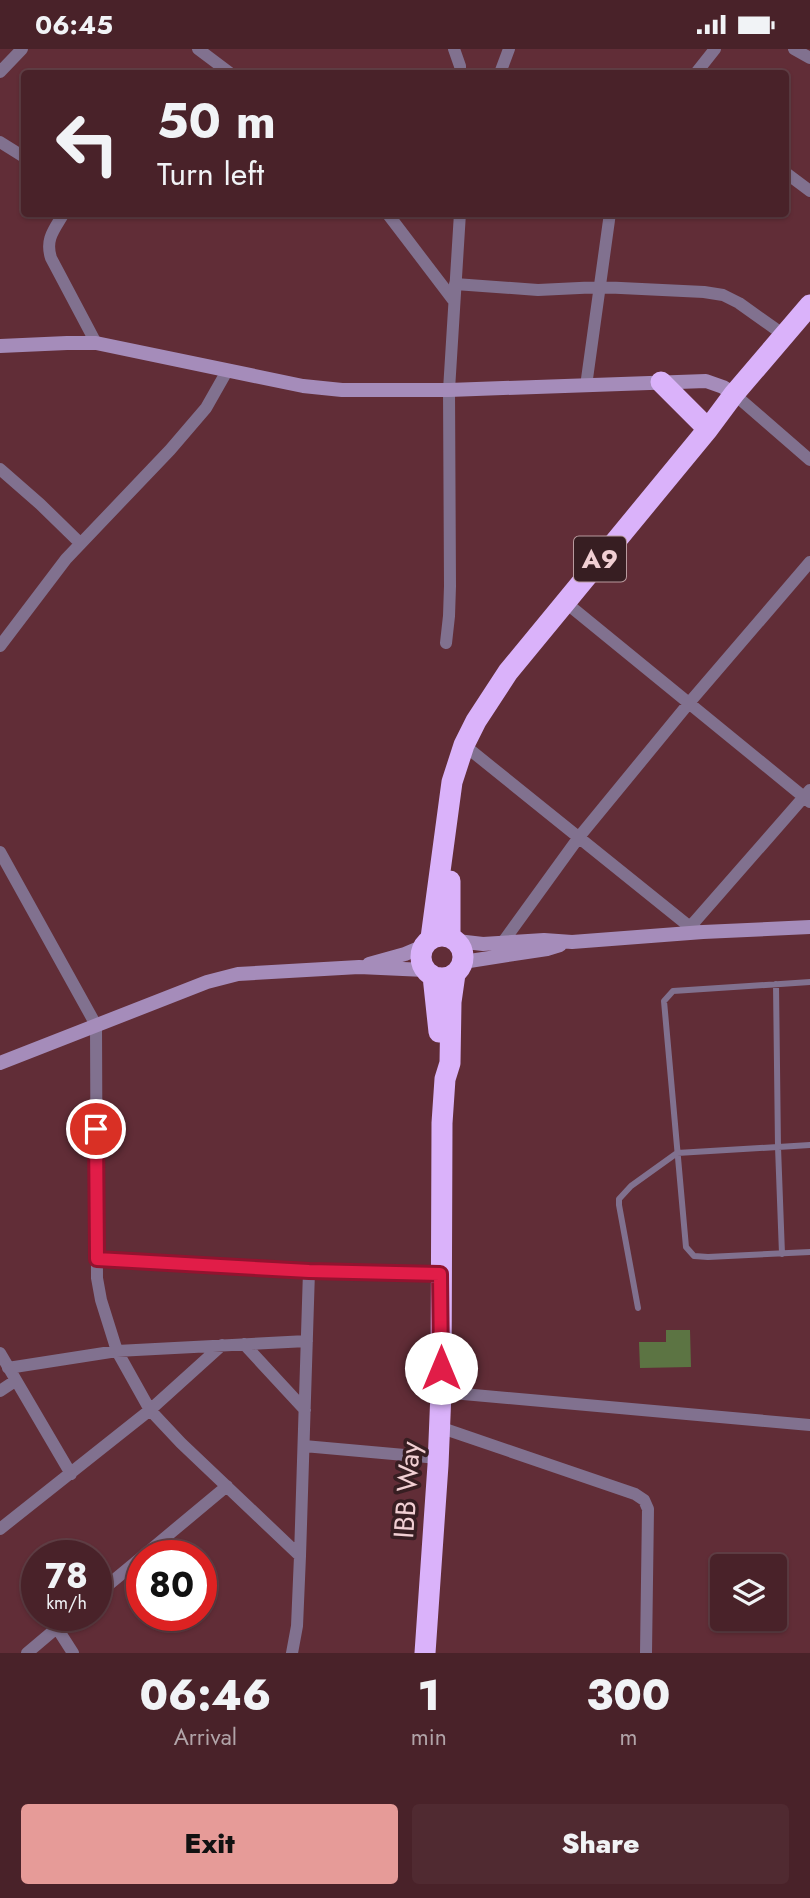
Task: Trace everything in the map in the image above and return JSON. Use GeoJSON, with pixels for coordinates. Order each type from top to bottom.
{"type":"FeatureCollection","features":[{"type":"Feature","properties":{"kind":"highway","name":"A9"},"geometry":{"type":"LineString","coordinates":[[440,941],[441,860],[452,782],[464,745],[492,694],[734,394],[810,305]]}},
{"type":"Feature","properties":{"kind":"highway"},"geometry":{"type":"LineString","coordinates":[[661,382],[708,429]]}},
{"type":"Feature","properties":{"kind":"highway","name":"A9"},"geometry":{"type":"LineString","coordinates":[[440,941],[464,954],[451,1002],[450,1063],[445,1079]]}},
{"type":"Feature","properties":{"kind":"highway","name":"A9"},"geometry":{"type":"LineString","coordinates":[[440,941],[421,954],[421,962],[429,973],[445,1079]]}},
{"type":"Feature","properties":{"kind":"highway"},"geometry":{"type":"LineString","coordinates":[[429,973],[448,978],[459,968]]}},
{"type":"Feature","properties":{"kind":"highway","name":"IBB Way"},"geometry":{"type":"LineString","coordinates":[[425,1653],[441,1392],[440,1274],[445,1079]]}},
{"type":"Feature","properties":{"kind":"street"},"geometry":{"type":"LineString","coordinates":[[0,72],[22,49]]}},
{"type":"Feature","properties":{"kind":"street"},"geometry":{"type":"LineString","coordinates":[[198,49],[226,70]]}},
{"type":"Feature","properties":{"kind":"street"},"geometry":{"type":"LineString","coordinates":[[454,49],[460,70]]}},
{"type":"Feature","properties":{"kind":"street"},"geometry":{"type":"LineString","coordinates":[[501,70],[509,49]]}},
{"type":"Feature","properties":{"kind":"street"},"geometry":{"type":"LineString","coordinates":[[698,70],[715,49]]}},
{"type":"Feature","properties":{"kind":"street"},"geometry":{"type":"LineString","coordinates":[[794,49],[810,58]]}},
{"type":"Feature","properties":{"kind":"street"},"geometry":{"type":"LineString","coordinates":[[0,142],[21,155]]}},
{"type":"Feature","properties":{"kind":"street"},"geometry":{"type":"LineString","coordinates":[[789,175],[810,191]]}},
{"type":"Feature","properties":{"kind":"street"},"geometry":{"type":"LineString","coordinates":[[62,217],[49,239],[48,249],[96,343]]}},
{"type":"Feature","properties":{"kind":"street"},"geometry":{"type":"LineString","coordinates":[[390,217],[454,301]]}},
{"type":"Feature","properties":{"kind":"street"},"geometry":{"type":"LineString","coordinates":[[446,643],[450,586],[449,390],[460,217]]}},
{"type":"Feature","properties":{"kind":"street"},"geometry":{"type":"LineString","coordinates":[[586,386],[609,217]]}},
{"type":"Feature","properties":{"kind":"street"},"geometry":{"type":"LineString","coordinates":[[455,283],[538,290],[600,287],[704,292],[723,295],[757,314],[785,335]]}},
{"type":"Feature","properties":{"kind":"street"},"geometry":{"type":"LineString","coordinates":[[0,346],[96,343],[303,386],[342,390],[449,390],[706,381],[734,394],[810,460]]}},
{"type":"Feature","properties":{"kind":"street"},"geometry":{"type":"LineString","coordinates":[[0,646],[66,559],[206,408],[227,371]]}},
{"type":"Feature","properties":{"kind":"street"},"geometry":{"type":"LineString","coordinates":[[0,468],[80,543]]}},
{"type":"Feature","properties":{"kind":"street"},"geometry":{"type":"LineString","coordinates":[[503,942],[579,837],[810,562]]}},
{"type":"Feature","properties":{"kind":"street"},"geometry":{"type":"LineString","coordinates":[[565,602],[808,796],[696,930]]}},
{"type":"Feature","properties":{"kind":"street"},"geometry":{"type":"LineString","coordinates":[[464,745],[696,930]]}},
{"type":"Feature","properties":{"kind":"street"},"geometry":{"type":"LineString","coordinates":[[0,852],[96,1025],[97,1259],[101,1300],[117,1351],[150,1410],[300,1556]]}},
{"type":"Feature","properties":{"kind":"street"},"geometry":{"type":"LineString","coordinates":[[359,967],[440,941],[483,944],[544,940],[572,942],[696,930],[810,927]]}},
{"type":"Feature","properties":{"kind":"street"},"geometry":{"type":"LineString","coordinates":[[459,968],[572,942]]}},
{"type":"Feature","properties":{"kind":"street"},"geometry":{"type":"LineString","coordinates":[[0,1063],[207,982],[238,974],[359,967],[429,973]]}},
{"type":"Feature","properties":{"kind":"street"},"geometry":{"type":"LineString","coordinates":[[97,1259],[309,1271],[440,1274]]}},
{"type":"Feature","properties":{"kind":"street"},"geometry":{"type":"LineString","coordinates":[[292,1653],[300,1556],[309,1271]]}},
{"type":"Feature","properties":{"kind":"street"},"geometry":{"type":"LineString","coordinates":[[8,1368],[117,1351],[307,1341]]}},
{"type":"Feature","properties":{"kind":"street"},"geometry":{"type":"LineString","coordinates":[[244,1344],[305,1409]]}},
{"type":"Feature","properties":{"kind":"street"},"geometry":{"type":"LineString","coordinates":[[0,1529],[150,1410],[222,1345]]}},
{"type":"Feature","properties":{"kind":"street"},"geometry":{"type":"LineString","coordinates":[[0,1353],[71,1474]]}},
{"type":"Feature","properties":{"kind":"street"},"geometry":{"type":"LineString","coordinates":[[0,1391],[15,1381]]}},
{"type":"Feature","properties":{"kind":"street"},"geometry":{"type":"LineString","coordinates":[[441,1392],[810,1426]]}},
{"type":"Feature","properties":{"kind":"street"},"geometry":{"type":"LineString","coordinates":[[439,1427],[635,1494],[644,1500],[648,1509],[646,1653]]}},
{"type":"Feature","properties":{"kind":"street"},"geometry":{"type":"LineString","coordinates":[[304,1446],[438,1458]]}},
{"type":"Feature","properties":{"kind":"street"},"geometry":{"type":"LineString","coordinates":[[162,1540],[227,1486]]}},
{"type":"Feature","properties":{"kind":"street"},"geometry":{"type":"LineString","coordinates":[[112,1582],[126,1570]]}},
{"type":"Feature","properties":{"kind":"street"},"geometry":{"type":"LineString","coordinates":[[27,1653],[53,1631]]}},
{"type":"Feature","properties":{"kind":"street"},"geometry":{"type":"LineString","coordinates":[[59,1631],[73,1653]]}},
{"type":"Feature","properties":{"kind":"lane"},"geometry":{"type":"LineString","coordinates":[[810,982],[673,992],[664,1001],[686,1247],[694,1256],[708,1258],[810,1252]]}},
{"type":"Feature","properties":{"kind":"lane"},"geometry":{"type":"LineString","coordinates":[[776,984],[782,1254]]}},
{"type":"Feature","properties":{"kind":"lane"},"geometry":{"type":"LineString","coordinates":[[638,1308],[619,1205],[620,1199],[631,1186],[677,1153],[810,1145]]}},
{"type":"Feature","properties":{"kind":"building"},"geometry":{"type":"Polygon","coordinates":[[[666,1330],[690,1330],[691,1367],[640,1368],[639,1342],[666,1342],[666,1330]]]}},
{"type":"Feature","properties":{"kind":"route"},"geometry":{"type":"LineString","coordinates":[[96,1129],[97,1259],[309,1271],[440,1274],[441,1368]]}}]}
